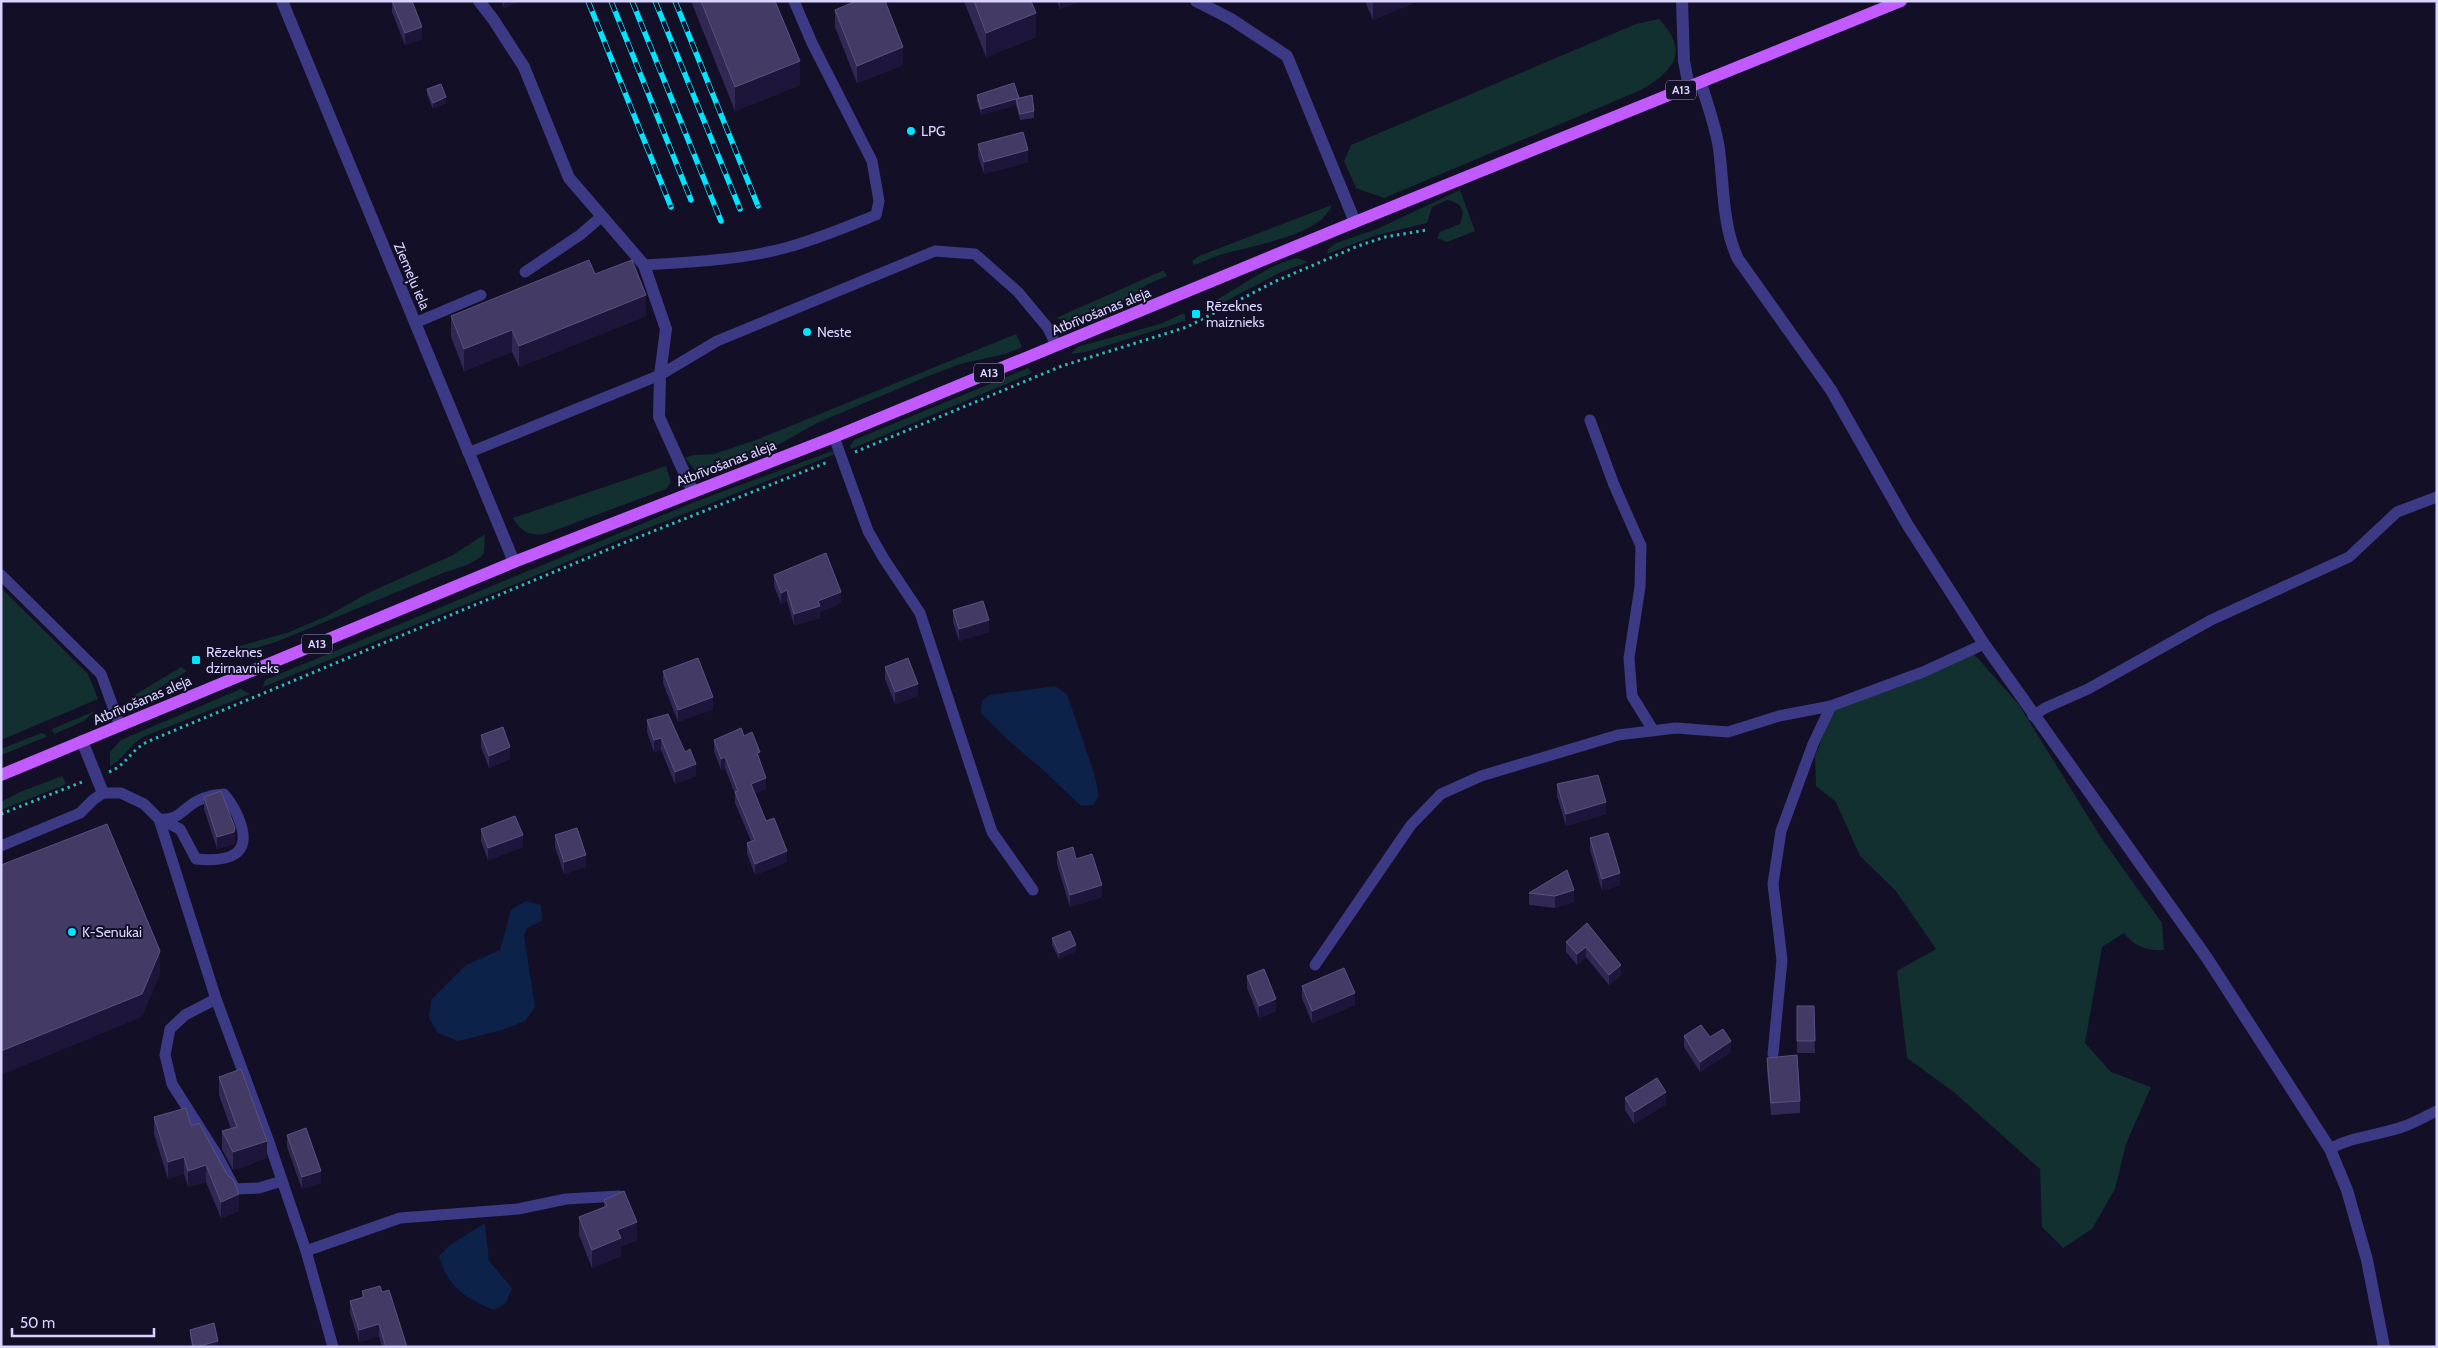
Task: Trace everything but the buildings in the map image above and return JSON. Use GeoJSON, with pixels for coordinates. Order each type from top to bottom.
{"type":"FeatureCollection","features":[{"type":"Feature","properties":{"kind":"main road","name":"A13"},"geometry":{"type":"LineString","coordinates":[[1695,85],[1901,1]]}},
{"type":"Feature","properties":{"kind":"main road","name":"Atbrīvošanas aleja"},"geometry":{"type":"LineString","coordinates":[[1,775],[514,562],[834,437],[1354,222],[1695,85]]}},
{"type":"Feature","properties":{"kind":"street","name":"Ziemeļu iela"},"geometry":{"type":"LineString","coordinates":[[282,1],[514,562]]}},
{"type":"Feature","properties":{"kind":"street"},"geometry":{"type":"LineString","coordinates":[[479,1],[524,67],[569,178],[644,265],[666,329],[660,376],[659,417],[693,492]]}},
{"type":"Feature","properties":{"kind":"street"},"geometry":{"type":"LineString","coordinates":[[1196,1],[1231,19],[1287,56],[1354,222]]}},
{"type":"Feature","properties":{"kind":"street"},"geometry":{"type":"LineString","coordinates":[[1682,1],[1684,61],[1719,147],[1727,225],[1732,246],[1738,259],[1831,390],[1907,524],[1984,644],[2033,716],[2207,958],[2330,1149],[2347,1190],[2367,1260],[2384,1347]]}},
{"type":"Feature","properties":{"kind":"street"},"geometry":{"type":"LineString","coordinates":[[82,742],[103,794]]}},
{"type":"Feature","properties":{"kind":"lane"},"geometry":{"type":"LineString","coordinates":[[644,265],[718,260],[785,248],[876,215],[879,201],[872,161],[812,44],[794,1]]}},
{"type":"Feature","properties":{"kind":"lane"},"geometry":{"type":"LineString","coordinates":[[525,272],[580,235],[602,216]]}},
{"type":"Feature","properties":{"kind":"lane"},"geometry":{"type":"LineString","coordinates":[[468,453],[660,376],[717,340],[935,251],[975,254],[1018,292],[1048,328],[1056,345]]}},
{"type":"Feature","properties":{"kind":"lane"},"geometry":{"type":"LineString","coordinates":[[415,323],[481,295]]}},
{"type":"Feature","properties":{"kind":"lane"},"geometry":{"type":"LineString","coordinates":[[1590,420],[1614,485],[1641,546],[1640,587],[1629,658],[1632,696],[1653,730]]}},
{"type":"Feature","properties":{"kind":"lane"},"geometry":{"type":"LineString","coordinates":[[834,437],[868,531],[884,559],[920,612],[992,832],[1033,890]]}},
{"type":"Feature","properties":{"kind":"lane"},"geometry":{"type":"LineString","coordinates":[[2033,716],[2045,708],[2088,689],[2211,620],[2349,557],[2397,512],[2437,497]]}},
{"type":"Feature","properties":{"kind":"lane"},"geometry":{"type":"LineString","coordinates":[[1,575],[101,674],[120,726]]}},
{"type":"Feature","properties":{"kind":"lane"},"geometry":{"type":"LineString","coordinates":[[1316,965],[1410,825],[1441,794],[1481,776],[1618,734],[1676,728],[1728,732],[1779,716],[1831,706],[1923,672],[1984,644]]}},
{"type":"Feature","properties":{"kind":"lane"},"geometry":{"type":"LineString","coordinates":[[1773,1054],[1782,960],[1773,884],[1781,830],[1813,744],[1831,706]]}},
{"type":"Feature","properties":{"kind":"lane"},"geometry":{"type":"LineString","coordinates":[[1,846],[80,813],[93,800],[103,794],[121,793],[144,804],[159,820],[180,829],[196,859],[213,860],[234,855],[242,847],[243,832],[235,807],[224,794],[211,795],[196,802],[185,812],[169,820],[159,820]]}},
{"type":"Feature","properties":{"kind":"lane"},"geometry":{"type":"LineString","coordinates":[[159,820],[216,999],[269,1142],[306,1250],[333,1347]]}},
{"type":"Feature","properties":{"kind":"lane"},"geometry":{"type":"LineString","coordinates":[[216,999],[185,1016],[170,1029],[165,1055],[172,1084],[217,1155],[235,1189],[259,1188],[282,1181]]}},
{"type":"Feature","properties":{"kind":"lane"},"geometry":{"type":"LineString","coordinates":[[2330,1149],[2343,1141],[2360,1139],[2406,1126],[2437,1110]]}},
{"type":"Feature","properties":{"kind":"lane"},"geometry":{"type":"LineString","coordinates":[[306,1250],[400,1218],[518,1209],[566,1199],[618,1196]]}},
{"type":"Feature","properties":{"kind":"path"},"geometry":{"type":"LineString","coordinates":[[1,814],[123,765],[137,747],[149,741],[616,546],[842,457],[1062,366],[1187,327],[1276,281],[1358,246],[1385,237],[1427,230]]}},
{"type":"Feature","properties":{"kind":"green space"},"geometry":{"type":"Polygon","coordinates":[[[1659,19],[1674,41],[1676,51],[1674,59],[1662,75],[1641,90],[1384,198],[1356,188],[1344,161],[1351,145],[1636,24],[1659,19]]]}},
{"type":"Feature","properties":{"kind":"green space"},"geometry":{"type":"Polygon","coordinates":[[[1460,190],[1475,231],[1447,242],[1437,238],[1440,232],[1460,224],[1462,219],[1462,211],[1459,205],[1447,200],[1432,207],[1427,223],[1377,235],[1327,254],[1328,249],[1336,243],[1377,229],[1460,190]]]}},
{"type":"Feature","properties":{"kind":"green space"},"geometry":{"type":"Polygon","coordinates":[[[1332,205],[1325,216],[1314,225],[1299,232],[1220,255],[1194,265],[1192,261],[1199,256],[1332,205]]]}},
{"type":"Feature","properties":{"kind":"green space"},"geometry":{"type":"Polygon","coordinates":[[[1297,258],[1308,262],[1281,272],[1211,309],[1207,309],[1208,304],[1263,272],[1297,258]]]}},
{"type":"Feature","properties":{"kind":"green space"},"geometry":{"type":"Polygon","coordinates":[[[1162,271],[1167,276],[1148,284],[1117,306],[1081,323],[1073,324],[1056,318],[1162,271]]]}},
{"type":"Feature","properties":{"kind":"green space"},"geometry":{"type":"Polygon","coordinates":[[[1185,314],[1185,321],[1086,352],[1071,354],[1077,347],[1160,324],[1185,314]]]}},
{"type":"Feature","properties":{"kind":"green space"},"geometry":{"type":"Polygon","coordinates":[[[1016,334],[1022,347],[1005,354],[960,364],[926,377],[817,423],[767,451],[723,469],[703,473],[695,470],[685,458],[693,455],[714,454],[756,440],[1016,334]]]}},
{"type":"Feature","properties":{"kind":"green space"},"geometry":{"type":"Polygon","coordinates":[[[1028,368],[1032,373],[851,449],[850,446],[854,440],[1028,368]]]}},
{"type":"Feature","properties":{"kind":"green space"},"geometry":{"type":"Polygon","coordinates":[[[832,451],[835,454],[618,540],[523,581],[263,687],[265,680],[697,501],[832,451]]]}},
{"type":"Feature","properties":{"kind":"green space"},"geometry":{"type":"Polygon","coordinates":[[[666,466],[671,482],[666,489],[545,534],[530,534],[526,532],[519,527],[513,518],[666,466]]]}},
{"type":"Feature","properties":{"kind":"green space"},"geometry":{"type":"Polygon","coordinates":[[[485,534],[484,553],[481,557],[467,565],[443,573],[276,642],[216,660],[214,657],[217,652],[287,633],[327,616],[368,593],[453,555],[485,534]]]}},
{"type":"Feature","properties":{"kind":"green space"},"geometry":{"type":"Polygon","coordinates":[[[1,588],[88,674],[98,699],[1,740],[1,588]]]}},
{"type":"Feature","properties":{"kind":"green space"},"geometry":{"type":"Polygon","coordinates":[[[1974,654],[2019,705],[2102,839],[2162,923],[2164,950],[2152,950],[2137,945],[2124,933],[2102,947],[2085,1043],[2111,1072],[2151,1087],[2126,1144],[2115,1189],[2092,1229],[2063,1248],[2042,1227],[2040,1169],[1955,1093],[1907,1058],[1897,971],[1936,949],[1896,891],[1860,856],[1836,802],[1816,786],[1815,756],[1836,704],[1974,654]]]}},
{"type":"Feature","properties":{"kind":"green space"},"geometry":{"type":"Polygon","coordinates":[[[181,667],[187,671],[150,694],[138,697],[133,696],[181,667]]]}},
{"type":"Feature","properties":{"kind":"green space"},"geometry":{"type":"Polygon","coordinates":[[[241,689],[250,694],[143,737],[110,766],[110,752],[121,740],[241,689]]]}},
{"type":"Feature","properties":{"kind":"green space"},"geometry":{"type":"Polygon","coordinates":[[[95,711],[84,721],[54,734],[52,731],[52,729],[95,711]]]}},
{"type":"Feature","properties":{"kind":"green space"},"geometry":{"type":"Polygon","coordinates":[[[41,733],[45,734],[46,737],[1,755],[1,749],[41,733]]]}},
{"type":"Feature","properties":{"kind":"green space"},"geometry":{"type":"Polygon","coordinates":[[[62,776],[66,783],[64,785],[1,810],[1,802],[20,792],[62,776]]]}},
{"type":"Feature","properties":{"kind":"water"},"geometry":{"type":"Polygon","coordinates":[[[1055,686],[1067,694],[1094,773],[1099,796],[1093,805],[1081,806],[981,713],[982,701],[990,695],[1055,686]]]}},
{"type":"Feature","properties":{"kind":"water"},"geometry":{"type":"Polygon","coordinates":[[[526,901],[541,905],[542,921],[527,928],[524,936],[535,1007],[525,1021],[502,1030],[458,1041],[438,1033],[429,1018],[431,1000],[466,965],[500,950],[511,910],[526,901]]]}},
{"type":"Feature","properties":{"kind":"water"},"geometry":{"type":"Polygon","coordinates":[[[485,1223],[489,1261],[512,1288],[506,1303],[494,1310],[474,1301],[459,1290],[447,1276],[439,1256],[450,1245],[485,1223]]]}},
{"type":"Feature","properties":{"kind":"railway"},"geometry":{"type":"LineString","coordinates":[[588,1],[671,207]]}},
{"type":"Feature","properties":{"kind":"railway"},"geometry":{"type":"LineString","coordinates":[[611,1],[691,200]]}},
{"type":"Feature","properties":{"kind":"railway"},"geometry":{"type":"LineString","coordinates":[[632,1],[721,221]]}},
{"type":"Feature","properties":{"kind":"railway"},"geometry":{"type":"LineString","coordinates":[[655,1],[740,209]]}},
{"type":"Feature","properties":{"kind":"railway"},"geometry":{"type":"LineString","coordinates":[[675,1],[758,206]]}},
{"type":"Feature","properties":{"kind":"place","name":"LPG"},"geometry":{"type":"Point","coordinates":[911,131]}},
{"type":"Feature","properties":{"kind":"place","name":"Rēzeknes maiznieks"},"geometry":{"type":"Point","coordinates":[1196,314]}},
{"type":"Feature","properties":{"kind":"place","name":"Neste"},"geometry":{"type":"Point","coordinates":[807,332]}},
{"type":"Feature","properties":{"kind":"place","name":"Rēzeknes dzirnavnieks"},"geometry":{"type":"Point","coordinates":[196,660]}},
{"type":"Feature","properties":{"kind":"place","name":"K-Senukai"},"geometry":{"type":"Point","coordinates":[72,932]}}]}
